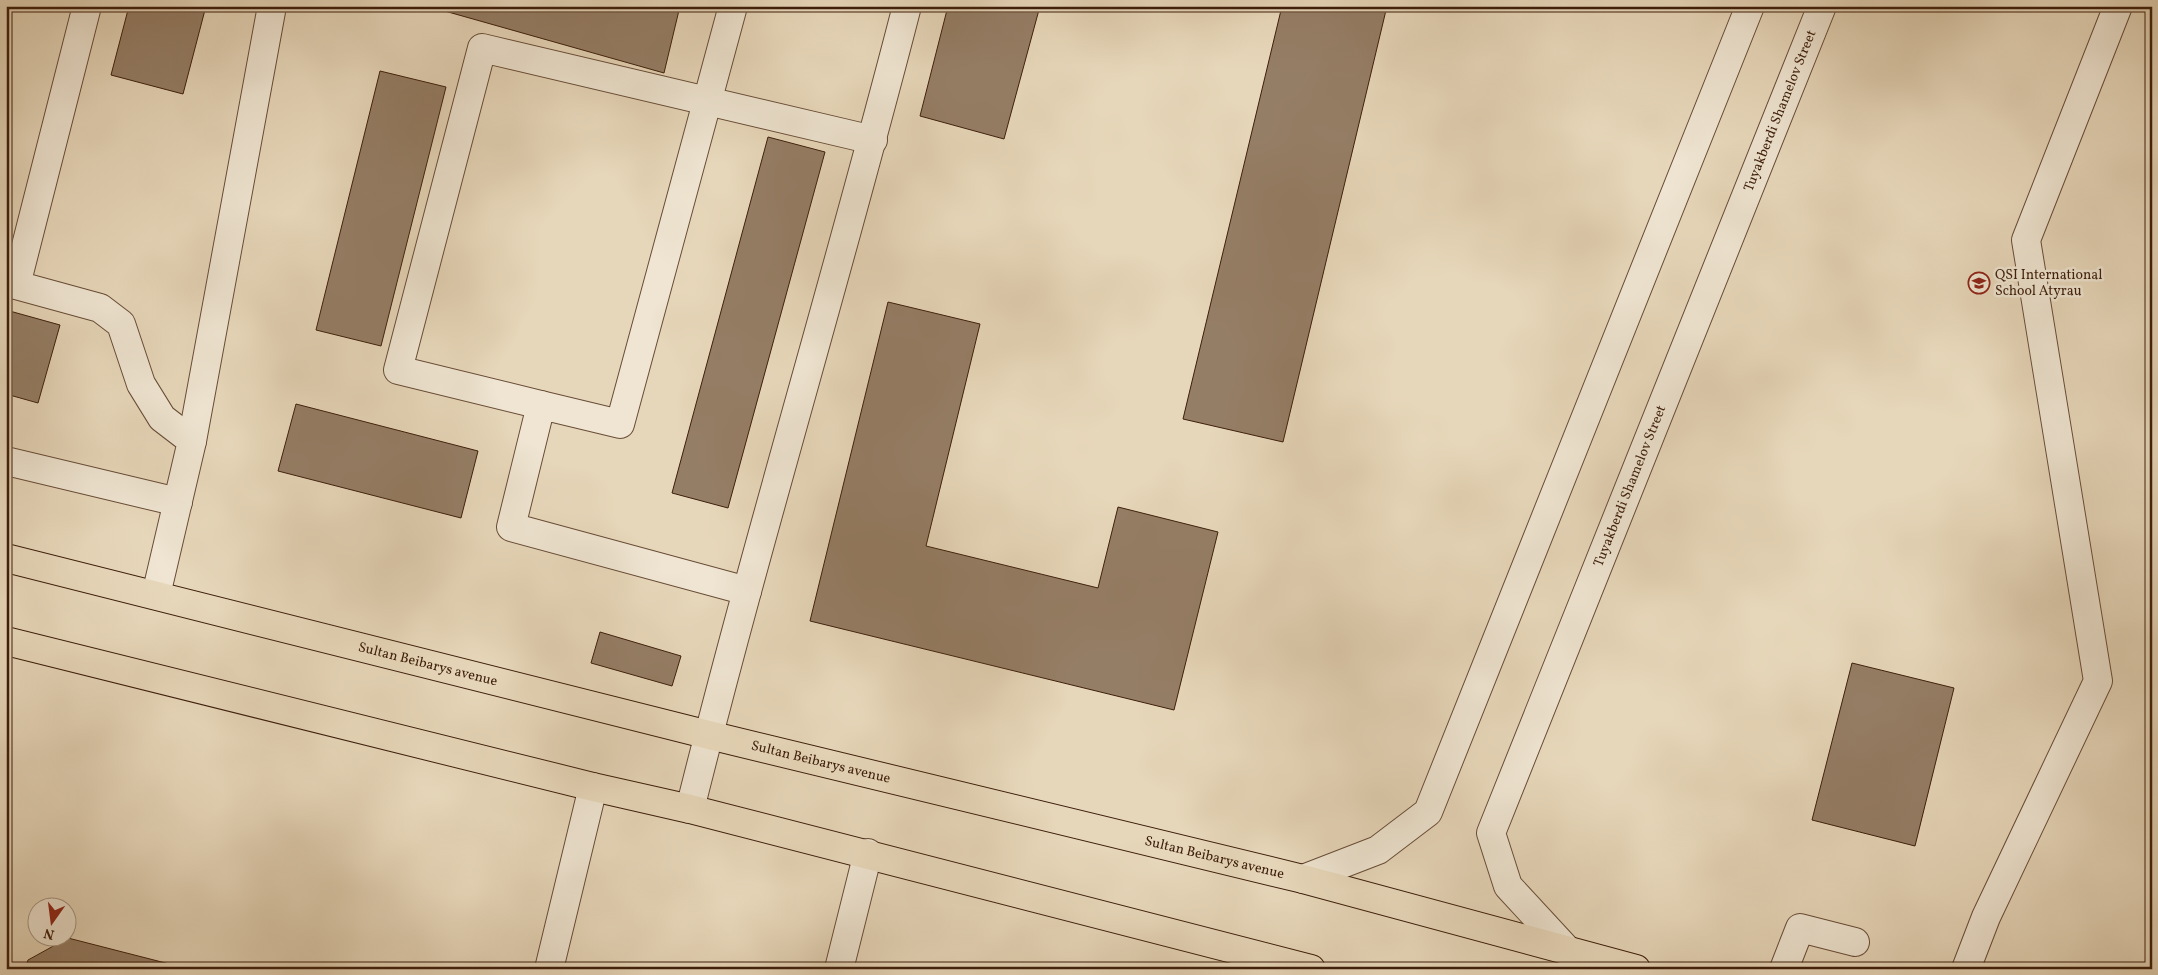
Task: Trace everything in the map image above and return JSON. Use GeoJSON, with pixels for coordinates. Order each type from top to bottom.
{"type":"FeatureCollection","features":[{"type":"Feature","properties":{"kind":"main road","name":"Sultan Beibarys avenue"},"geometry":{"type":"LineString","coordinates":[[6,558],[708,735],[1303,879],[1636,969]]}},
{"type":"Feature","properties":{"kind":"main road"},"geometry":{"type":"LineString","coordinates":[[6,641],[593,787],[690,809],[1311,969]]}},
{"type":"Feature","properties":{"kind":"street"},"geometry":{"type":"LineString","coordinates":[[87,6],[11,284],[100,308],[121,324],[141,384],[162,418],[192,441]]}},
{"type":"Feature","properties":{"kind":"street"},"geometry":{"type":"LineString","coordinates":[[156,596],[192,441],[272,6]]}},
{"type":"Feature","properties":{"kind":"street"},"geometry":{"type":"LineString","coordinates":[[733,6],[707,101],[620,424],[398,370],[482,48],[707,101],[873,140]]}},
{"type":"Feature","properties":{"kind":"street"},"geometry":{"type":"LineString","coordinates":[[690,809],[747,592],[873,140],[907,6]]}},
{"type":"Feature","properties":{"kind":"street"},"geometry":{"type":"LineString","coordinates":[[1303,879],[1378,850],[1428,812],[1750,6]]}},
{"type":"Feature","properties":{"kind":"street","name":"Tuyakberdi Shamelov Street"},"geometry":{"type":"LineString","coordinates":[[1568,951],[1508,886],[1491,833],[1822,6]]}},
{"type":"Feature","properties":{"kind":"street"},"geometry":{"type":"LineString","coordinates":[[1966,969],[1986,916],[2098,681],[2026,240],[2118,6]]}},
{"type":"Feature","properties":{"kind":"street"},"geometry":{"type":"LineString","coordinates":[[541,405],[511,527],[747,592]]}},
{"type":"Feature","properties":{"kind":"street"},"geometry":{"type":"LineString","coordinates":[[6,461],[178,502]]}},
{"type":"Feature","properties":{"kind":"street"},"geometry":{"type":"LineString","coordinates":[[550,969],[593,787]]}},
{"type":"Feature","properties":{"kind":"street"},"geometry":{"type":"LineString","coordinates":[[839,969],[868,854]]}},
{"type":"Feature","properties":{"kind":"street"},"geometry":{"type":"LineString","coordinates":[[1784,969],[1800,928],[1855,942]]}},
{"type":"Feature","properties":{"kind":"building"},"geometry":{"type":"Polygon","coordinates":[[[129,6],[206,6],[183,94],[111,75],[129,6]]]}},
{"type":"Feature","properties":{"kind":"building"},"geometry":{"type":"Polygon","coordinates":[[[427,6],[680,6],[664,73],[427,6]]]}},
{"type":"Feature","properties":{"kind":"building"},"geometry":{"type":"Polygon","coordinates":[[[948,6],[1040,6],[1004,139],[920,116],[948,6]]]}},
{"type":"Feature","properties":{"kind":"building"},"geometry":{"type":"Polygon","coordinates":[[[1282,6],[1387,6],[1283,442],[1183,419],[1282,6]]]}},
{"type":"Feature","properties":{"kind":"building"},"geometry":{"type":"Polygon","coordinates":[[[380,71],[446,87],[381,346],[316,330],[380,71]]]}},
{"type":"Feature","properties":{"kind":"building"},"geometry":{"type":"Polygon","coordinates":[[[768,137],[825,152],[728,508],[672,493],[768,137]]]}},
{"type":"Feature","properties":{"kind":"building"},"geometry":{"type":"Polygon","coordinates":[[[888,302],[980,324],[926,546],[1098,588],[1118,507],[1218,532],[1174,710],[810,621],[888,302]]]}},
{"type":"Feature","properties":{"kind":"building"},"geometry":{"type":"Polygon","coordinates":[[[6,310],[60,325],[38,403],[6,394],[6,310]]]}},
{"type":"Feature","properties":{"kind":"building"},"geometry":{"type":"Polygon","coordinates":[[[296,404],[478,451],[461,518],[278,471],[296,404]]]}},
{"type":"Feature","properties":{"kind":"building"},"geometry":{"type":"Polygon","coordinates":[[[600,632],[681,656],[672,686],[591,663],[600,632]]]}},
{"type":"Feature","properties":{"kind":"building"},"geometry":{"type":"Polygon","coordinates":[[[1852,663],[1954,688],[1915,846],[1812,820],[1852,663]]]}},
{"type":"Feature","properties":{"kind":"building"},"geometry":{"type":"Polygon","coordinates":[[[78,941],[189,969],[25,969],[28,960],[50,948],[78,948],[78,941]]]}},
{"type":"Feature","properties":{"kind":"place","name":"QSI International School Atyrau"},"geometry":{"type":"Point","coordinates":[1979,283]}}]}
